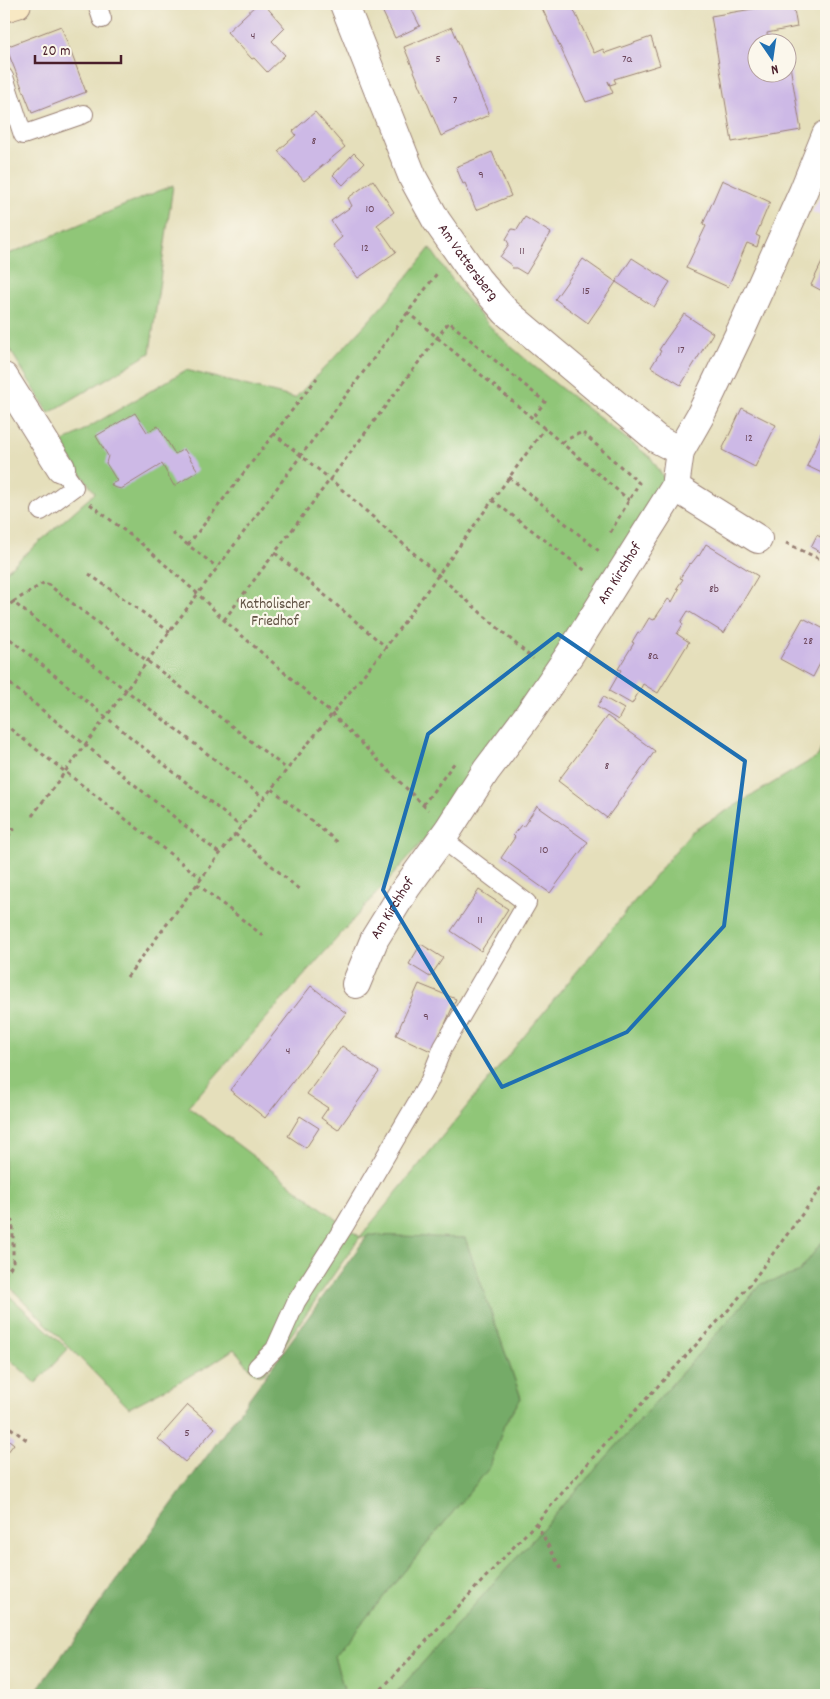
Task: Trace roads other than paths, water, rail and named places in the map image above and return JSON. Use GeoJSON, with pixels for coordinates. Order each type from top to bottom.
{"type":"FeatureCollection","features":[{"type":"Feature","properties":{"kind":"main road"},"geometry":{"type":"LineString","coordinates":[[4,8],[16,4]]}},
{"type":"Feature","properties":{"kind":"street","name":"Am Vattersberg"},"geometry":{"type":"LineString","coordinates":[[344,4],[414,178],[436,220],[461,257],[492,298],[506,312],[657,439],[680,451]]}},
{"type":"Feature","properties":{"kind":"street","name":"Am Kirchhof"},"geometry":{"type":"LineString","coordinates":[[356,984],[375,938],[406,888],[486,771],[529,714],[570,654],[675,487],[680,451],[700,416],[742,328],[803,192],[826,134]]}},
{"type":"Feature","properties":{"kind":"street"},"geometry":{"type":"LineString","coordinates":[[4,377],[67,478]]}},
{"type":"Feature","properties":{"kind":"street"},"geometry":{"type":"LineString","coordinates":[[675,487],[771,540]]}},
{"type":"Feature","properties":{"kind":"lane"},"geometry":{"type":"LineString","coordinates":[[4,77],[24,135],[84,114]]}},
{"type":"Feature","properties":{"kind":"lane"},"geometry":{"type":"LineString","coordinates":[[42,512],[67,478]]}},
{"type":"Feature","properties":{"kind":"lane"},"geometry":{"type":"LineString","coordinates":[[257,1367],[275,1349],[296,1302],[430,1082],[443,1047],[528,903],[444,834]]}},
{"type":"Feature","properties":{"kind":"park label","name":"Katholischer Friedhof"},"geometry":{"type":"Point","coordinates":[275,614]}}]}
